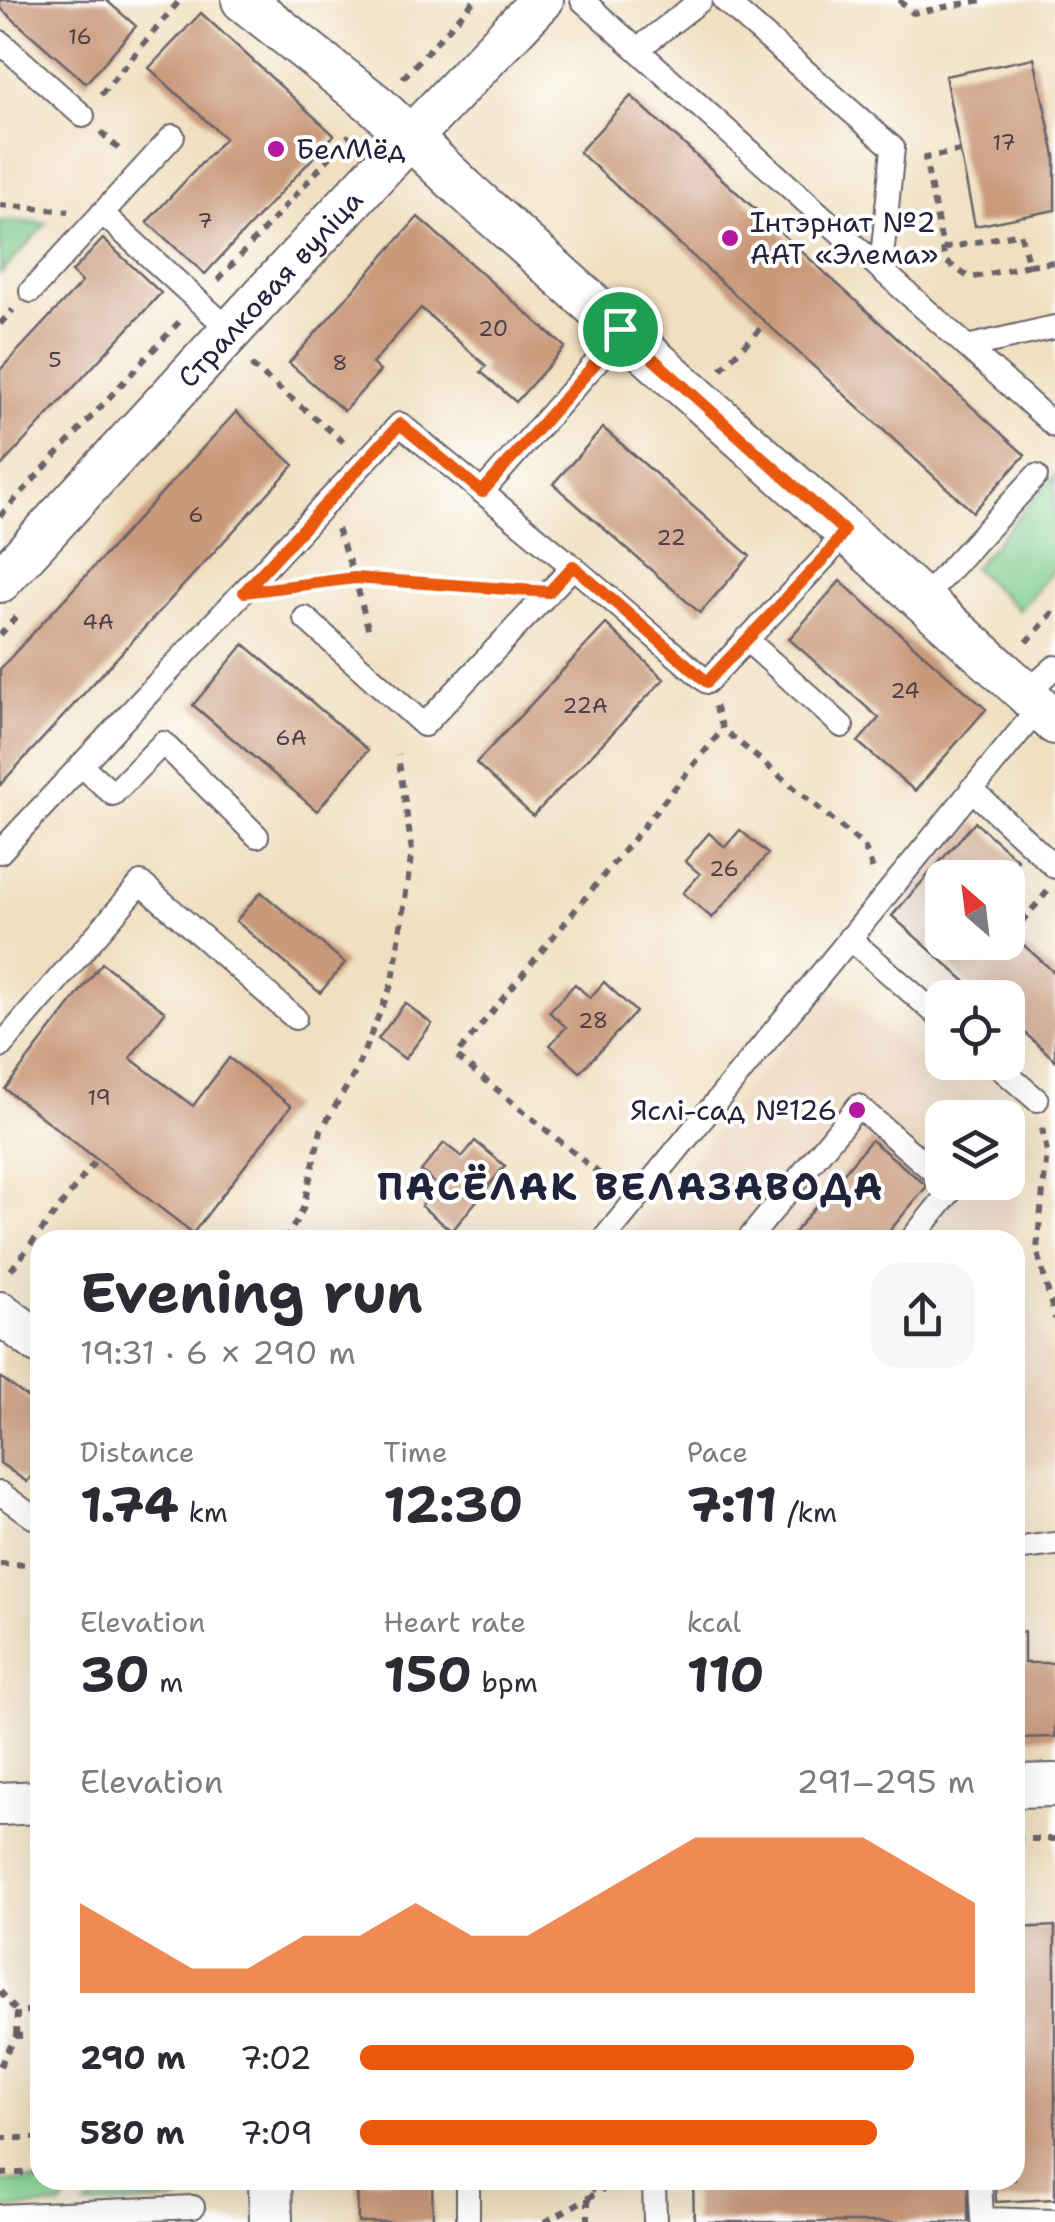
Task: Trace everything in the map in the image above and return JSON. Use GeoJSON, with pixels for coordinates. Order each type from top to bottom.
{"type":"FeatureCollection","features":[{"type":"Feature","properties":{"kind":"street"},"geometry":{"type":"LineString","coordinates":[[243,0],[350,83],[921,601],[1044,698]]}},
{"type":"Feature","properties":{"kind":"street","name":"Стралковая вуліца"},"geometry":{"type":"LineString","coordinates":[[2,573],[241,348],[411,138],[542,0]]}},
{"type":"Feature","properties":{"kind":"street"},"geometry":{"type":"LineString","coordinates":[[0,1313],[30,1336]]}},
{"type":"Feature","properties":{"kind":"street"},"geometry":{"type":"LineString","coordinates":[[1025,1786],[1055,1785]]}},
{"type":"Feature","properties":{"kind":"street"},"geometry":{"type":"LineString","coordinates":[[0,1804],[30,1802]]}},
{"type":"Feature","properties":{"kind":"street"},"geometry":{"type":"LineString","coordinates":[[270,2190],[271,2222]]}},
{"type":"Feature","properties":{"kind":"lane"},"geometry":{"type":"LineString","coordinates":[[582,0],[1055,426]]}},
{"type":"Feature","properties":{"kind":"lane"},"geometry":{"type":"LineString","coordinates":[[638,49],[701,0]]}},
{"type":"Feature","properties":{"kind":"lane"},"geometry":{"type":"LineString","coordinates":[[724,0],[893,148],[881,268]]}},
{"type":"Feature","properties":{"kind":"lane"},"geometry":{"type":"LineString","coordinates":[[0,42],[83,116]]}},
{"type":"Feature","properties":{"kind":"lane"},"geometry":{"type":"LineString","coordinates":[[30,291],[173,136]]}},
{"type":"Feature","properties":{"kind":"lane"},"geometry":{"type":"LineString","coordinates":[[102,213],[198,301],[241,348]]}},
{"type":"Feature","properties":{"kind":"lane"},"geometry":{"type":"LineString","coordinates":[[968,347],[1055,327]]}},
{"type":"Feature","properties":{"kind":"lane"},"geometry":{"type":"LineString","coordinates":[[482,492],[600,358],[620,329]]}},
{"type":"Feature","properties":{"kind":"lane"},"geometry":{"type":"LineString","coordinates":[[0,852],[400,424],[707,682],[827,555],[844,531]]}},
{"type":"Feature","properties":{"kind":"lane"},"geometry":{"type":"LineString","coordinates":[[921,601],[1036,476]]}},
{"type":"Feature","properties":{"kind":"lane"},"geometry":{"type":"LineString","coordinates":[[306,618],[424,725],[573,566]]}},
{"type":"Feature","properties":{"kind":"lane"},"geometry":{"type":"LineString","coordinates":[[746,639],[842,726]]}},
{"type":"Feature","properties":{"kind":"lane"},"geometry":{"type":"LineString","coordinates":[[612,1230],[1044,698]]}},
{"type":"Feature","properties":{"kind":"lane"},"geometry":{"type":"LineString","coordinates":[[82,765],[114,794],[163,743],[258,836]]}},
{"type":"Feature","properties":{"kind":"lane"},"geometry":{"type":"LineString","coordinates":[[971,789],[1055,867]]}},
{"type":"Feature","properties":{"kind":"lane"},"geometry":{"type":"LineString","coordinates":[[0,1046],[141,884],[295,1018]]}},
{"type":"Feature","properties":{"kind":"lane"},"geometry":{"type":"LineString","coordinates":[[849,938],[925,1004]]}},
{"type":"Feature","properties":{"kind":"lane"},"geometry":{"type":"LineString","coordinates":[[1014,1080],[1037,1100]]}},
{"type":"Feature","properties":{"kind":"lane"},"geometry":{"type":"LineString","coordinates":[[756,1230],[858,1106],[925,1163]]}},
{"type":"Feature","properties":{"kind":"lane"},"geometry":{"type":"LineString","coordinates":[[919,1230],[943,1200]]}},
{"type":"Feature","properties":{"kind":"lane"},"geometry":{"type":"LineString","coordinates":[[0,1493],[30,1515]]}},
{"type":"Feature","properties":{"kind":"lane"},"geometry":{"type":"LineString","coordinates":[[1025,1548],[1055,1544]]}},
{"type":"Feature","properties":{"kind":"lane"},"geometry":{"type":"LineString","coordinates":[[468,2190],[468,2222]]}},
{"type":"Feature","properties":{"kind":"lane"},"geometry":{"type":"LineString","coordinates":[[654,2190],[655,2222]]}},
{"type":"Feature","properties":{"kind":"lane"},"geometry":{"type":"LineString","coordinates":[[981,2190],[982,2219],[1055,2221]]}},
{"type":"Feature","properties":{"kind":"lane"},"geometry":{"type":"LineString","coordinates":[[0,2216],[193,2207]]}},
{"type":"Feature","properties":{"kind":"path"},"geometry":{"type":"LineString","coordinates":[[142,170],[83,116],[180,0]]}},
{"type":"Feature","properties":{"kind":"path"},"geometry":{"type":"LineString","coordinates":[[403,78],[476,0]]}},
{"type":"Feature","properties":{"kind":"path"},"geometry":{"type":"LineString","coordinates":[[898,0],[913,13],[983,0]]}},
{"type":"Feature","properties":{"kind":"path"},"geometry":{"type":"LineString","coordinates":[[0,516],[350,135]]}},
{"type":"Feature","properties":{"kind":"path"},"geometry":{"type":"LineString","coordinates":[[960,151],[925,158],[946,261],[970,278],[1055,262]]}},
{"type":"Feature","properties":{"kind":"path"},"geometry":{"type":"LineString","coordinates":[[0,205],[102,213]]}},
{"type":"Feature","properties":{"kind":"path"},"geometry":{"type":"LineString","coordinates":[[942,249],[1020,233],[1030,265]]}},
{"type":"Feature","properties":{"kind":"path"},"geometry":{"type":"LineString","coordinates":[[695,397],[766,323]]}},
{"type":"Feature","properties":{"kind":"path"},"geometry":{"type":"LineString","coordinates":[[241,348],[365,460]]}},
{"type":"Feature","properties":{"kind":"path"},"geometry":{"type":"LineString","coordinates":[[328,501],[355,578]]}},
{"type":"Feature","properties":{"kind":"path"},"geometry":{"type":"LineString","coordinates":[[244,592],[355,578],[549,592]]}},
{"type":"Feature","properties":{"kind":"path"},"geometry":{"type":"LineString","coordinates":[[707,682],[724,729],[864,846],[884,896]]}},
{"type":"Feature","properties":{"kind":"path"},"geometry":{"type":"LineString","coordinates":[[634,1202],[456,1056],[724,729]]}},
{"type":"Feature","properties":{"kind":"path"},"geometry":{"type":"LineString","coordinates":[[291,1230],[303,1209],[321,1130],[355,1073],[393,981],[412,851],[398,755]]}},
{"type":"Feature","properties":{"kind":"path"},"geometry":{"type":"LineString","coordinates":[[1025,917],[1055,883]]}},
{"type":"Feature","properties":{"kind":"path"},"geometry":{"type":"LineString","coordinates":[[1055,1148],[1046,1152],[1037,1249],[1055,1319]]}},
{"type":"Feature","properties":{"kind":"path"},"geometry":{"type":"LineString","coordinates":[[41,1230],[97,1159]]}},
{"type":"Feature","properties":{"kind":"path"},"geometry":{"type":"LineString","coordinates":[[10,1270],[30,1244]]}},
{"type":"Feature","properties":{"kind":"path"},"geometry":{"type":"LineString","coordinates":[[0,1564],[30,1566]]}},
{"type":"Feature","properties":{"kind":"path"},"geometry":{"type":"LineString","coordinates":[[1025,1838],[1055,1838]]}},
{"type":"Feature","properties":{"kind":"path"},"geometry":{"type":"LineString","coordinates":[[0,1991],[17,2012],[16,2036],[0,2066]]}},
{"type":"Feature","properties":{"kind":"path"},"geometry":{"type":"LineString","coordinates":[[17,2012],[30,2011]]}},
{"type":"Feature","properties":{"kind":"path"},"geometry":{"type":"LineString","coordinates":[[16,2036],[30,2035]]}},
{"type":"Feature","properties":{"kind":"path"},"geometry":{"type":"LineString","coordinates":[[0,2138],[30,2138]]}},
{"type":"Feature","properties":{"kind":"path"},"geometry":{"type":"LineString","coordinates":[[0,2174],[30,2172]]}},
{"type":"Feature","properties":{"kind":"path"},"geometry":{"type":"LineString","coordinates":[[588,2222],[588,2197],[593,2190]]}},
{"type":"Feature","properties":{"kind":"path"},"geometry":{"type":"LineString","coordinates":[[545,2222],[601,2190]]}},
{"type":"Feature","properties":{"kind":"shaded area","name":"Яслі-сад №126"},"geometry":{"type":"Polygon","coordinates":[[[829,988],[925,1063],[925,1080],[947,1080],[973,1100],[925,1100],[925,1200],[1017,1200],[1014,1230],[636,1230],[829,988]]]}},
{"type":"Feature","properties":{"kind":"shaded area"},"geometry":{"type":"Polygon","coordinates":[[[1025,1296],[1055,1366],[1055,1465],[1025,1469],[1025,1296]]]}},
{"type":"Feature","properties":{"kind":"green space"},"geometry":{"type":"Polygon","coordinates":[[[0,221],[47,223],[0,274],[0,221]]]}},
{"type":"Feature","properties":{"kind":"green space"},"geometry":{"type":"Polygon","coordinates":[[[1055,475],[1055,568],[1019,611],[973,568],[1055,475]]]}},
{"type":"Feature","properties":{"kind":"green space"},"geometry":{"type":"Polygon","coordinates":[[[30,2180],[30,2190],[72,2190],[62,2206],[0,2209],[0,2182],[30,2180]]]}},
{"type":"Feature","properties":{"kind":"green space"},"geometry":{"type":"Polygon","coordinates":[[[107,2190],[180,2190],[181,2195],[176,2201],[86,2206],[107,2190]]]}},
{"type":"Feature","properties":{"kind":"building"},"geometry":{"type":"Polygon","coordinates":[[[0,0],[106,0],[136,26],[86,83],[0,8],[0,0]]]}},
{"type":"Feature","properties":{"kind":"building"},"geometry":{"type":"Polygon","coordinates":[[[201,13],[334,135],[205,274],[147,222],[225,138],[149,68],[201,13]]]}},
{"type":"Feature","properties":{"kind":"building"},"geometry":{"type":"Polygon","coordinates":[[[1034,58],[1055,156],[1055,210],[975,226],[945,76],[1034,58]]]}},
{"type":"Feature","properties":{"kind":"building","name":"Інтэрнат №2 ААТ «Элема»"},"geometry":{"type":"Polygon","coordinates":[[[631,96],[1025,455],[973,512],[579,152],[631,96]]]}},
{"type":"Feature","properties":{"kind":"building"},"geometry":{"type":"Polygon","coordinates":[[[418,217],[565,347],[516,402],[481,372],[486,366],[421,308],[372,364],[380,371],[344,411],[289,363],[418,217]]]}},
{"type":"Feature","properties":{"kind":"building"},"geometry":{"type":"Polygon","coordinates":[[[103,239],[161,293],[0,467],[0,370],[82,282],[72,272],[103,239]]]}},
{"type":"Feature","properties":{"kind":"building"},"geometry":{"type":"Polygon","coordinates":[[[236,412],[294,465],[0,785],[0,669],[236,412]]]}},
{"type":"Feature","properties":{"kind":"building"},"geometry":{"type":"Polygon","coordinates":[[[603,428],[750,556],[700,613],[553,484],[603,428]]]}},
{"type":"Feature","properties":{"kind":"building"},"geometry":{"type":"Polygon","coordinates":[[[840,581],[986,709],[915,791],[858,742],[879,718],[789,639],[840,581]]]}},
{"type":"Feature","properties":{"kind":"building"},"geometry":{"type":"Polygon","coordinates":[[[606,624],[664,679],[533,816],[476,763],[606,624]]]}},
{"type":"Feature","properties":{"kind":"building"},"geometry":{"type":"Polygon","coordinates":[[[244,644],[368,750],[317,811],[193,705],[244,644]]]}},
{"type":"Feature","properties":{"kind":"building"},"geometry":{"type":"Polygon","coordinates":[[[975,822],[1018,860],[941,860],[975,822]]]}},
{"type":"Feature","properties":{"kind":"building"},"geometry":{"type":"Polygon","coordinates":[[[740,830],[768,854],[712,918],[683,893],[700,874],[685,861],[709,833],[725,847],[740,830]]]}},
{"type":"Feature","properties":{"kind":"building"},"geometry":{"type":"Polygon","coordinates":[[[925,879],[925,945],[892,916],[925,879]]]}},
{"type":"Feature","properties":{"kind":"building"},"geometry":{"type":"Polygon","coordinates":[[[261,892],[345,963],[320,993],[236,921],[261,892]]]}},
{"type":"Feature","properties":{"kind":"building"},"geometry":{"type":"Polygon","coordinates":[[[1025,946],[1055,973],[1055,1060],[1025,1033],[1025,980],[964,980],[941,960],[1025,960],[1025,946]]]}},
{"type":"Feature","properties":{"kind":"building"},"geometry":{"type":"Polygon","coordinates":[[[102,963],[165,1012],[130,1058],[193,1106],[229,1058],[291,1106],[195,1230],[189,1230],[5,1089],[102,963]]]}},
{"type":"Feature","properties":{"kind":"building"},"geometry":{"type":"Polygon","coordinates":[[[604,982],[636,1012],[580,1072],[550,1045],[566,1027],[549,1012],[575,984],[590,998],[604,982]]]}},
{"type":"Feature","properties":{"kind":"building"},"geometry":{"type":"Polygon","coordinates":[[[405,1003],[432,1024],[405,1059],[378,1039],[405,1003]]]}},
{"type":"Feature","properties":{"kind":"building"},"geometry":{"type":"Polygon","coordinates":[[[871,1140],[925,1184],[890,1230],[796,1230],[871,1140]]]}},
{"type":"Feature","properties":{"kind":"building"},"geometry":{"type":"Polygon","coordinates":[[[475,1141],[505,1166],[451,1230],[421,1206],[438,1186],[421,1171],[444,1143],[462,1157],[475,1141]]]}},
{"type":"Feature","properties":{"kind":"building"},"geometry":{"type":"Polygon","coordinates":[[[0,1377],[30,1400],[30,1478],[27,1482],[0,1463],[0,1377]]]}},
{"type":"Feature","properties":{"kind":"building"},"geometry":{"type":"Polygon","coordinates":[[[1025,1663],[1055,1663],[1055,1737],[1025,1738],[1025,1663]]]}},
{"type":"Feature","properties":{"kind":"building"},"geometry":{"type":"Polygon","coordinates":[[[1055,1926],[1055,2199],[996,2202],[995,2190],[1025,2190],[1025,1928],[1055,1926]]]}},
{"type":"Feature","properties":{"kind":"building"},"geometry":{"type":"Polygon","coordinates":[[[357,2190],[432,2190],[433,2222],[358,2222],[357,2190]]]}},
{"type":"Feature","properties":{"kind":"building"},"geometry":{"type":"Polygon","coordinates":[[[693,2190],[968,2190],[968,2222],[694,2222],[693,2190]]]}},
{"type":"Feature","properties":{"kind":"place","name":"БелМёд"},"geometry":{"type":"Point","coordinates":[276,149]}},
{"type":"Feature","properties":{"kind":"place","name":"Інтэрнат №2 ААТ «Элема»"},"geometry":{"type":"Point","coordinates":[730,238]}},
{"type":"Feature","properties":{"kind":"place","name":"Яслі-сад №126"},"geometry":{"type":"Point","coordinates":[857,1110]}},
{"type":"Feature","properties":{"kind":"district","name":"ПАСЁЛАК ВЕЛАЗАВОДА"},"geometry":{"type":"Point","coordinates":[631,1186]}},
{"type":"Feature","properties":{"kind":"route"},"geometry":{"type":"LineString","coordinates":[[620,329],[844,531],[827,555],[707,682],[573,566],[549,592],[355,578],[244,592],[400,424],[482,492],[600,358],[620,329]]}}]}
